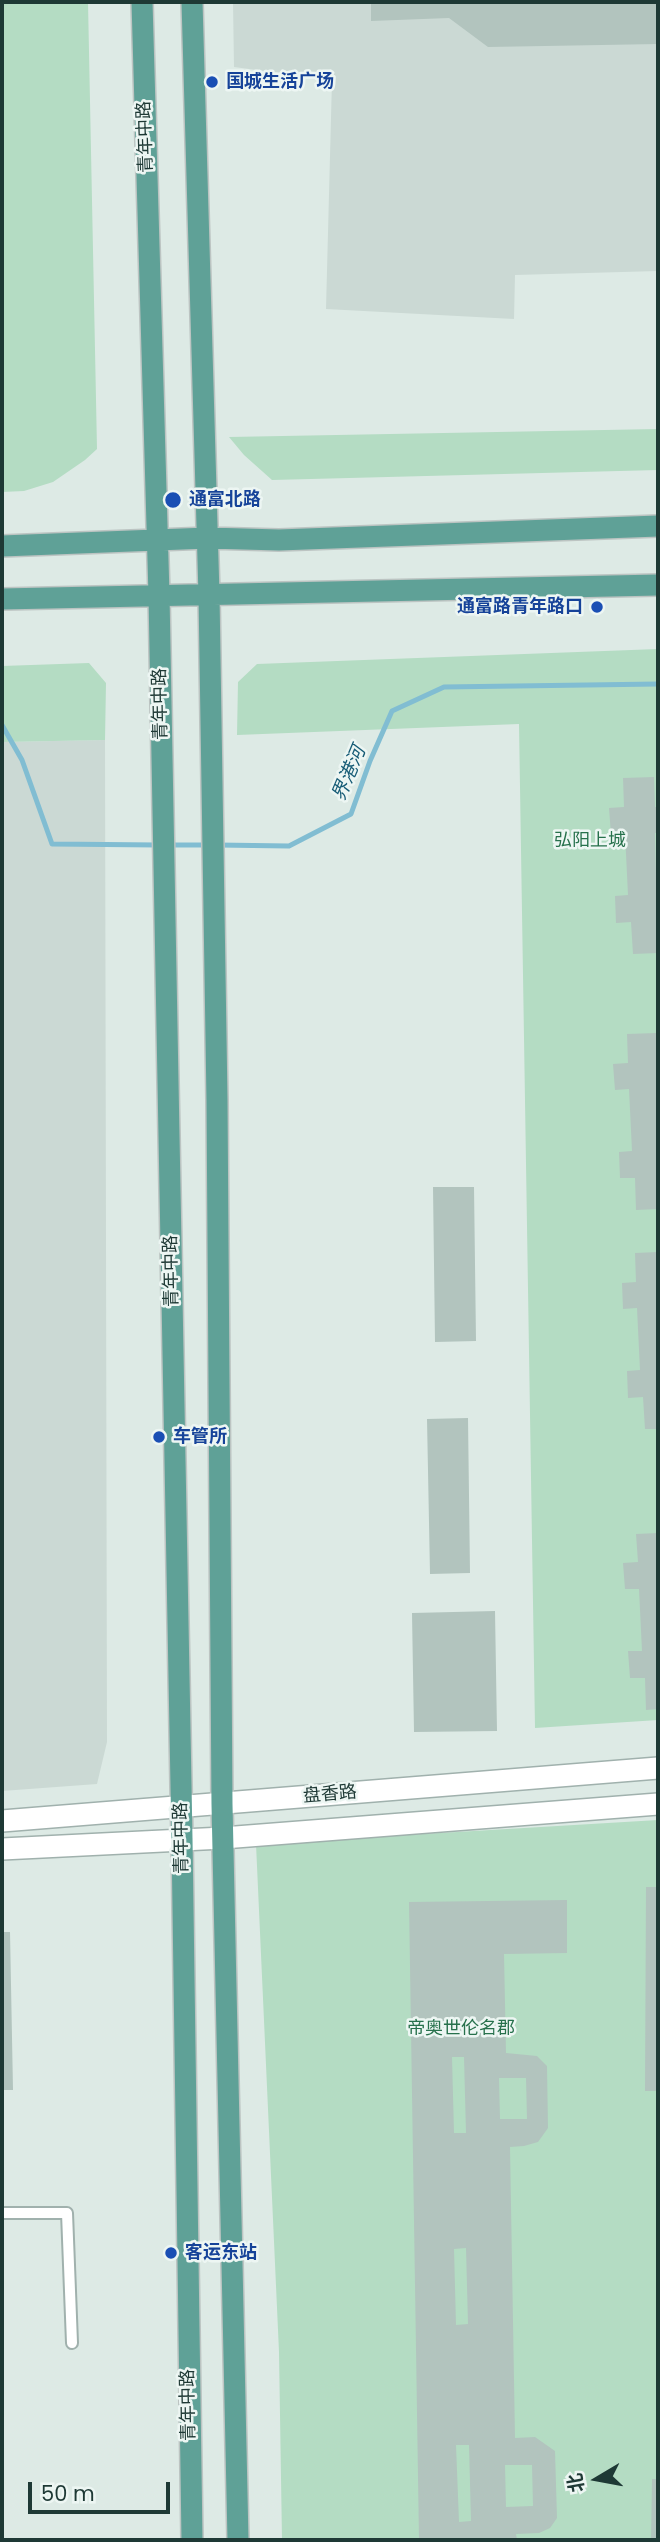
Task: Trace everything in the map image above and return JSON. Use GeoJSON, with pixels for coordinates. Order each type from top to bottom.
{"type":"FeatureCollection","features":[{"type":"Feature","properties":{"kind":"main road","name":"青年中路"},"geometry":{"type":"LineString","coordinates":[[142,2],[159,596],[192,2540]]}},
{"type":"Feature","properties":{"kind":"main road"},"geometry":{"type":"LineString","coordinates":[[192,2],[208,538],[218,1100],[222,1804],[238,2540]]}},
{"type":"Feature","properties":{"kind":"main road"},"geometry":{"type":"LineString","coordinates":[[2,546],[658,526]]}},
{"type":"Feature","properties":{"kind":"main road"},"geometry":{"type":"LineString","coordinates":[[2,599],[658,585]]}},
{"type":"Feature","properties":{"kind":"street","name":"盘香路"},"geometry":{"type":"LineString","coordinates":[[2,1821],[658,1768]]}},
{"type":"Feature","properties":{"kind":"street","name":"盘香路"},"geometry":{"type":"LineString","coordinates":[[2,1849],[223,1838],[658,1804]]}},
{"type":"Feature","properties":{"kind":"lane"},"geometry":{"type":"LineString","coordinates":[[2,2213],[67,2213],[72,2343]]}},
{"type":"Feature","properties":{"kind":"shaded area"},"geometry":{"type":"Polygon","coordinates":[[[233,2],[658,2],[658,271],[515,275],[514,319],[326,309],[332,80],[234,67],[233,2]]]}},
{"type":"Feature","properties":{"kind":"shaded area"},"geometry":{"type":"Polygon","coordinates":[[[105,740],[107,1742],[97,1784],[2,1791],[2,742],[105,740]]]}},
{"type":"Feature","properties":{"kind":"green space"},"geometry":{"type":"Polygon","coordinates":[[[2,2],[88,2],[97,449],[53,482],[24,491],[2,492],[2,2]]]}},
{"type":"Feature","properties":{"kind":"green space"},"geometry":{"type":"Polygon","coordinates":[[[658,429],[658,470],[272,480],[244,455],[229,437],[658,429]]]}},
{"type":"Feature","properties":{"kind":"green space","name":"弘阳上城"},"geometry":{"type":"Polygon","coordinates":[[[658,649],[658,1720],[535,1728],[519,724],[237,735],[238,682],[257,664],[658,649]]]}},
{"type":"Feature","properties":{"kind":"green space"},"geometry":{"type":"Polygon","coordinates":[[[89,663],[106,683],[105,740],[2,742],[2,666],[89,663]]]}},
{"type":"Feature","properties":{"kind":"green space","name":"帝奥世伦名郡"},"geometry":{"type":"Polygon","coordinates":[[[658,1820],[658,2540],[282,2540],[279,2352],[256,1844],[658,1820]]]}},
{"type":"Feature","properties":{"kind":"building"},"geometry":{"type":"Polygon","coordinates":[[[371,2],[658,2],[658,44],[488,47],[449,18],[371,21],[371,2]]]}},
{"type":"Feature","properties":{"kind":"building"},"geometry":{"type":"Polygon","coordinates":[[[654,777],[655,807],[658,807],[658,833],[655,833],[658,953],[633,954],[631,922],[616,923],[615,896],[628,895],[625,833],[611,834],[609,808],[624,807],[623,778],[654,777]]]}},
{"type":"Feature","properties":{"kind":"building"},"geometry":{"type":"Polygon","coordinates":[[[657,1033],[658,1209],[636,1210],[635,1178],[620,1178],[619,1152],[632,1151],[629,1089],[615,1090],[613,1064],[628,1063],[627,1034],[657,1033]]]}},
{"type":"Feature","properties":{"kind":"building"},"geometry":{"type":"Polygon","coordinates":[[[433,1187],[474,1187],[476,1341],[435,1342],[433,1187]]]}},
{"type":"Feature","properties":{"kind":"building"},"geometry":{"type":"Polygon","coordinates":[[[658,1252],[658,1429],[645,1429],[643,1397],[628,1398],[627,1371],[640,1370],[637,1308],[623,1309],[622,1283],[636,1282],[635,1253],[658,1252]]]}},
{"type":"Feature","properties":{"kind":"building"},"geometry":{"type":"Polygon","coordinates":[[[468,1418],[470,1573],[430,1574],[427,1419],[468,1418]]]}},
{"type":"Feature","properties":{"kind":"building"},"geometry":{"type":"Polygon","coordinates":[[[658,1533],[658,1709],[646,1710],[645,1678],[630,1678],[628,1651],[642,1651],[639,1589],[625,1589],[623,1563],[638,1562],[636,1534],[658,1533]]]}},
{"type":"Feature","properties":{"kind":"building"},"geometry":{"type":"Polygon","coordinates":[[[495,1611],[497,1731],[414,1732],[412,1613],[495,1611]]]}},
{"type":"Feature","properties":{"kind":"building"},"geometry":{"type":"Polygon","coordinates":[[[646,1887],[658,1887],[658,2091],[645,2091],[646,1887]]]}},
{"type":"Feature","properties":{"kind":"building"},"geometry":{"type":"Polygon","coordinates":[[[567,1900],[567,1953],[504,1954],[506,2053],[537,2056],[547,2066],[548,2128],[538,2142],[510,2147],[515,2438],[535,2437],[555,2451],[557,2518],[550,2528],[539,2533],[516,2534],[517,2540],[419,2540],[409,1902],[567,1900]],[[452,2057],[454,2133],[466,2133],[464,2057],[452,2057]],[[499,2078],[500,2119],[527,2119],[526,2078],[499,2078]],[[466,2248],[454,2249],[456,2325],[468,2324],[466,2248]],[[456,2445],[459,2522],[471,2521],[469,2445],[456,2445]],[[505,2465],[506,2507],[533,2506],[532,2465],[505,2465]]]}},
{"type":"Feature","properties":{"kind":"building"},"geometry":{"type":"Polygon","coordinates":[[[2,1932],[10,1932],[13,2090],[2,2090],[2,1932]]]}},
{"type":"Feature","properties":{"kind":"building"},"geometry":{"type":"Polygon","coordinates":[[[652,2479],[658,2479],[658,2540],[651,2540],[652,2479]]]}},
{"type":"Feature","properties":{"kind":"waterway","name":"界港河"},"geometry":{"type":"LineString","coordinates":[[217,845],[289,846],[351,814],[392,711],[444,687],[658,684]]}},
{"type":"Feature","properties":{"kind":"waterway","name":"界港河"},"geometry":{"type":"LineString","coordinates":[[2,725],[22,760],[52,844],[158,845]]}},
{"type":"Feature","properties":{"kind":"waterway","name":"界港河"},"geometry":{"type":"LineString","coordinates":[[168,845],[207,845]]}},
{"type":"Feature","properties":{"kind":"place","name":"国城生活广场"},"geometry":{"type":"Point","coordinates":[212,82]}},
{"type":"Feature","properties":{"kind":"place","name":"通富北路"},"geometry":{"type":"Point","coordinates":[173,500]}},
{"type":"Feature","properties":{"kind":"place","name":"通富路青年路口"},"geometry":{"type":"Point","coordinates":[597,607]}},
{"type":"Feature","properties":{"kind":"place","name":"车管所"},"geometry":{"type":"Point","coordinates":[159,1437]}},
{"type":"Feature","properties":{"kind":"place","name":"客运东站"},"geometry":{"type":"Point","coordinates":[171,2253]}}]}
